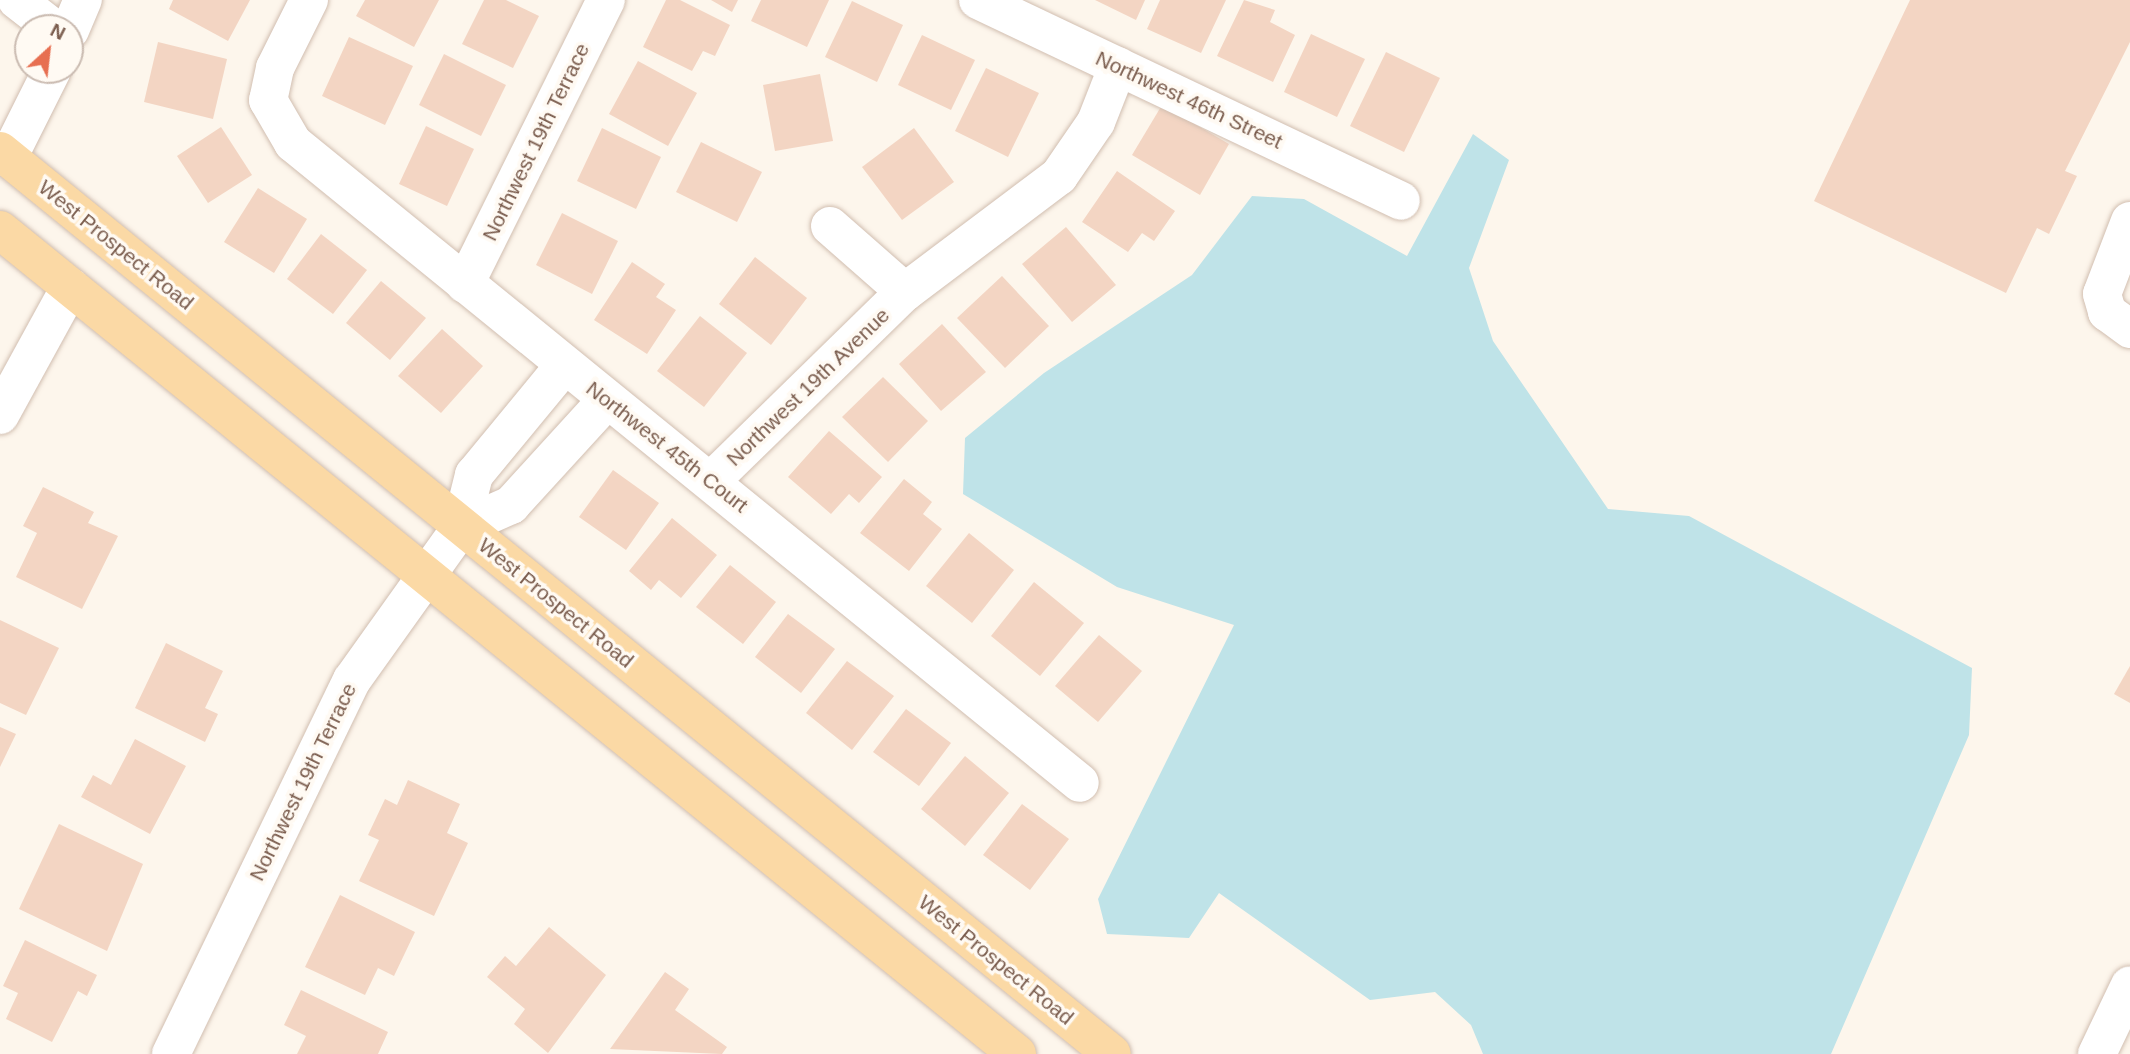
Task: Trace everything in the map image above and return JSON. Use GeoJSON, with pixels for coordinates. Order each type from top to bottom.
{"type":"FeatureCollection","features":[{"type":"Feature","properties":{"kind":"main road","name":"West Prospect Road"},"geometry":{"type":"LineString","coordinates":[[4,155],[1112,1054]]}},
{"type":"Feature","properties":{"kind":"main road"},"geometry":{"type":"LineString","coordinates":[[0,230],[1017,1054]]}},
{"type":"Feature","properties":{"kind":"street"},"geometry":{"type":"LineString","coordinates":[[18,0],[36,14]]}},
{"type":"Feature","properties":{"kind":"street","name":"Northwest 45th Court"},"geometry":{"type":"LineString","coordinates":[[309,0],[275,68],[268,100],[293,142],[564,366],[712,481],[1080,783]]}},
{"type":"Feature","properties":{"kind":"street","name":"Northwest 19th Terrace"},"geometry":{"type":"LineString","coordinates":[[465,284],[606,0]]}},
{"type":"Feature","properties":{"kind":"street","name":"Northwest 46th Street"},"geometry":{"type":"LineString","coordinates":[[978,0],[1401,201]]}},
{"type":"Feature","properties":{"kind":"street","name":"Northwest 19th Avenue"},"geometry":{"type":"LineString","coordinates":[[712,481],[905,292],[1059,176],[1096,122],[1118,66]]}},
{"type":"Feature","properties":{"kind":"street"},"geometry":{"type":"LineString","coordinates":[[4,155],[44,84]]}},
{"type":"Feature","properties":{"kind":"street"},"geometry":{"type":"LineString","coordinates":[[2130,221],[2102,294],[2107,312],[2130,329]]}},
{"type":"Feature","properties":{"kind":"street","name":"Northwest 19th Avenue"},"geometry":{"type":"LineString","coordinates":[[830,226],[905,292]]}},
{"type":"Feature","properties":{"kind":"street"},"geometry":{"type":"LineString","coordinates":[[0,415],[70,287]]}},
{"type":"Feature","properties":{"kind":"street","name":"Northwest 19th Terrace"},"geometry":{"type":"LineString","coordinates":[[171,1054],[335,711],[461,527],[474,475],[564,366]]}},
{"type":"Feature","properties":{"kind":"street"},"geometry":{"type":"LineString","coordinates":[[461,527],[511,505],[607,400]]}},
{"type":"Feature","properties":{"kind":"street"},"geometry":{"type":"LineString","coordinates":[[2097,1054],[2130,985]]}},
{"type":"Feature","properties":{"kind":"water"},"geometry":{"type":"Polygon","coordinates":[[[1473,134],[1509,160],[1469,268],[1493,341],[1608,509],[1689,516],[1972,668],[1969,735],[1831,1054],[1483,1054],[1471,1025],[1435,992],[1370,1000],[1219,893],[1189,938],[1107,934],[1098,899],[1234,625],[1117,587],[963,494],[965,438],[1044,373],[1192,275],[1252,196],[1304,199],[1407,256],[1473,134]]]}},
{"type":"Feature","properties":{"kind":"building"},"geometry":{"type":"Polygon","coordinates":[[[173,0],[250,0],[228,41],[169,9],[173,0]]]}},
{"type":"Feature","properties":{"kind":"building"},"geometry":{"type":"Polygon","coordinates":[[[365,0],[439,0],[414,47],[356,16],[365,0]]]}},
{"type":"Feature","properties":{"kind":"building"},"geometry":{"type":"Polygon","coordinates":[[[484,0],[506,0],[539,16],[513,68],[462,44],[484,0]]]}},
{"type":"Feature","properties":{"kind":"building"},"geometry":{"type":"Polygon","coordinates":[[[666,0],[680,0],[730,25],[715,56],[703,51],[692,71],[643,47],[666,0]]]}},
{"type":"Feature","properties":{"kind":"building"},"geometry":{"type":"Polygon","coordinates":[[[711,0],[738,0],[732,12],[711,0]]]}},
{"type":"Feature","properties":{"kind":"building"},"geometry":{"type":"Polygon","coordinates":[[[761,0],[829,0],[807,47],[751,21],[761,0]]]}},
{"type":"Feature","properties":{"kind":"building"},"geometry":{"type":"Polygon","coordinates":[[[1095,0],[1145,0],[1136,20],[1095,0]]]}},
{"type":"Feature","properties":{"kind":"building"},"geometry":{"type":"Polygon","coordinates":[[[1160,0],[1226,0],[1201,53],[1147,29],[1160,0]]]}},
{"type":"Feature","properties":{"kind":"building"},"geometry":{"type":"Polygon","coordinates":[[[1244,0],[1275,10],[1270,22],[1295,35],[1273,82],[1217,56],[1244,0]]]}},
{"type":"Feature","properties":{"kind":"building"},"geometry":{"type":"Polygon","coordinates":[[[1910,0],[2130,0],[2130,42],[2065,171],[2077,176],[2049,234],[2037,228],[2006,293],[1814,201],[1910,0]]]}},
{"type":"Feature","properties":{"kind":"building"},"geometry":{"type":"Polygon","coordinates":[[[852,1],[903,25],[877,82],[825,57],[852,1]]]}},
{"type":"Feature","properties":{"kind":"building"},"geometry":{"type":"Polygon","coordinates":[[[1311,34],[1365,59],[1337,117],[1284,92],[1311,34]]]}},
{"type":"Feature","properties":{"kind":"building"},"geometry":{"type":"Polygon","coordinates":[[[922,35],[975,60],[951,110],[898,85],[922,35]]]}},
{"type":"Feature","properties":{"kind":"building"},"geometry":{"type":"Polygon","coordinates":[[[349,37],[413,66],[385,125],[322,96],[349,37]]]}},
{"type":"Feature","properties":{"kind":"building"},"geometry":{"type":"Polygon","coordinates":[[[158,42],[227,59],[213,119],[144,102],[158,42]]]}},
{"type":"Feature","properties":{"kind":"building"},"geometry":{"type":"Polygon","coordinates":[[[1386,52],[1440,78],[1404,152],[1350,126],[1386,52]]]}},
{"type":"Feature","properties":{"kind":"building"},"geometry":{"type":"Polygon","coordinates":[[[444,54],[506,85],[481,136],[419,105],[444,54]]]}},
{"type":"Feature","properties":{"kind":"building"},"geometry":{"type":"Polygon","coordinates":[[[638,61],[697,93],[668,146],[609,114],[638,61]]]}},
{"type":"Feature","properties":{"kind":"building"},"geometry":{"type":"Polygon","coordinates":[[[986,68],[1039,93],[1008,157],[955,131],[986,68]]]}},
{"type":"Feature","properties":{"kind":"building"},"geometry":{"type":"Polygon","coordinates":[[[820,74],[833,141],[775,151],[763,85],[820,74]]]}},
{"type":"Feature","properties":{"kind":"building"},"geometry":{"type":"Polygon","coordinates":[[[1162,105],[1229,144],[1200,195],[1132,155],[1162,105]]]}},
{"type":"Feature","properties":{"kind":"building"},"geometry":{"type":"Polygon","coordinates":[[[426,126],[474,149],[447,206],[399,184],[426,126]]]}},
{"type":"Feature","properties":{"kind":"building"},"geometry":{"type":"Polygon","coordinates":[[[221,127],[252,175],[208,203],[177,156],[221,127]]]}},
{"type":"Feature","properties":{"kind":"building"},"geometry":{"type":"Polygon","coordinates":[[[602,128],[661,157],[636,209],[577,181],[602,128]]]}},
{"type":"Feature","properties":{"kind":"building"},"geometry":{"type":"Polygon","coordinates":[[[914,128],[954,182],[902,220],[862,167],[914,128]]]}},
{"type":"Feature","properties":{"kind":"building"},"geometry":{"type":"Polygon","coordinates":[[[701,142],[762,172],[737,222],[676,192],[701,142]]]}},
{"type":"Feature","properties":{"kind":"building"},"geometry":{"type":"Polygon","coordinates":[[[1117,171],[1175,211],[1154,241],[1142,233],[1128,252],[1082,222],[1117,171]]]}},
{"type":"Feature","properties":{"kind":"building"},"geometry":{"type":"Polygon","coordinates":[[[258,188],[307,219],[274,273],[224,242],[258,188]]]}},
{"type":"Feature","properties":{"kind":"building"},"geometry":{"type":"Polygon","coordinates":[[[562,213],[618,241],[592,294],[536,265],[562,213]]]}},
{"type":"Feature","properties":{"kind":"building"},"geometry":{"type":"Polygon","coordinates":[[[1066,227],[1116,285],[1072,322],[1022,264],[1066,227]]]}},
{"type":"Feature","properties":{"kind":"building"},"geometry":{"type":"Polygon","coordinates":[[[321,234],[367,270],[333,314],[287,279],[321,234]]]}},
{"type":"Feature","properties":{"kind":"building"},"geometry":{"type":"Polygon","coordinates":[[[755,257],[807,298],[771,345],[719,304],[755,257]]]}},
{"type":"Feature","properties":{"kind":"building"},"geometry":{"type":"Polygon","coordinates":[[[632,262],[665,284],[656,297],[676,310],[647,354],[594,320],[632,262]]]}},
{"type":"Feature","properties":{"kind":"building"},"geometry":{"type":"Polygon","coordinates":[[[1002,276],[1049,326],[1005,368],[957,318],[1002,276]]]}},
{"type":"Feature","properties":{"kind":"building"},"geometry":{"type":"Polygon","coordinates":[[[381,281],[426,318],[390,360],[346,323],[381,281]]]}},
{"type":"Feature","properties":{"kind":"building"},"geometry":{"type":"Polygon","coordinates":[[[700,316],[747,353],[704,407],[657,371],[700,316]]]}},
{"type":"Feature","properties":{"kind":"building"},"geometry":{"type":"Polygon","coordinates":[[[942,324],[986,372],[941,411],[899,364],[942,324]]]}},
{"type":"Feature","properties":{"kind":"building"},"geometry":{"type":"Polygon","coordinates":[[[442,329],[483,366],[441,413],[398,376],[442,329]]]}},
{"type":"Feature","properties":{"kind":"building"},"geometry":{"type":"Polygon","coordinates":[[[883,377],[928,421],[888,462],[842,417],[883,377]]]}},
{"type":"Feature","properties":{"kind":"building"},"geometry":{"type":"Polygon","coordinates":[[[829,431],[882,477],[859,503],[849,494],[831,514],[788,477],[829,431]]]}},
{"type":"Feature","properties":{"kind":"building"},"geometry":{"type":"Polygon","coordinates":[[[613,470],[659,503],[626,550],[579,517],[613,470]]]}},
{"type":"Feature","properties":{"kind":"building"},"geometry":{"type":"Polygon","coordinates":[[[904,479],[932,502],[923,514],[942,529],[909,571],[860,533],[904,479]]]}},
{"type":"Feature","properties":{"kind":"building"},"geometry":{"type":"Polygon","coordinates":[[[43,487],[94,512],[88,523],[118,536],[82,609],[16,577],[37,533],[23,526],[43,487]]]}},
{"type":"Feature","properties":{"kind":"building"},"geometry":{"type":"Polygon","coordinates":[[[672,518],[717,555],[681,598],[659,580],[651,590],[629,571],[672,518]]]}},
{"type":"Feature","properties":{"kind":"building"},"geometry":{"type":"Polygon","coordinates":[[[969,533],[1014,570],[972,623],[926,586],[969,533]]]}},
{"type":"Feature","properties":{"kind":"building"},"geometry":{"type":"Polygon","coordinates":[[[730,565],[776,602],[743,644],[696,607],[730,565]]]}},
{"type":"Feature","properties":{"kind":"building"},"geometry":{"type":"Polygon","coordinates":[[[1034,582],[1084,623],[1040,676],[991,636],[1034,582]]]}},
{"type":"Feature","properties":{"kind":"building"},"geometry":{"type":"Polygon","coordinates":[[[788,614],[835,649],[801,693],[755,657],[788,614]]]}},
{"type":"Feature","properties":{"kind":"building"},"geometry":{"type":"Polygon","coordinates":[[[0,620],[59,648],[26,715],[0,703],[0,620]]]}},
{"type":"Feature","properties":{"kind":"building"},"geometry":{"type":"Polygon","coordinates":[[[1099,635],[1142,671],[1098,722],[1055,686],[1099,635]]]}},
{"type":"Feature","properties":{"kind":"building"},"geometry":{"type":"Polygon","coordinates":[[[166,643],[223,671],[205,708],[218,714],[205,742],[135,708],[166,643]]]}},
{"type":"Feature","properties":{"kind":"building"},"geometry":{"type":"Polygon","coordinates":[[[847,661],[894,696],[852,750],[806,713],[847,661]]]}},
{"type":"Feature","properties":{"kind":"building"},"geometry":{"type":"Polygon","coordinates":[[[2130,666],[2130,703],[2114,694],[2130,666]]]}},
{"type":"Feature","properties":{"kind":"building"},"geometry":{"type":"Polygon","coordinates":[[[906,709],[951,743],[919,786],[873,752],[906,709]]]}},
{"type":"Feature","properties":{"kind":"building"},"geometry":{"type":"Polygon","coordinates":[[[0,727],[16,734],[0,767],[0,727]]]}},
{"type":"Feature","properties":{"kind":"building"},"geometry":{"type":"Polygon","coordinates":[[[135,739],[186,766],[150,834],[81,797],[93,775],[111,785],[135,739]]]}},
{"type":"Feature","properties":{"kind":"building"},"geometry":{"type":"Polygon","coordinates":[[[965,756],[1009,793],[965,846],[921,809],[965,756]]]}},
{"type":"Feature","properties":{"kind":"building"},"geometry":{"type":"Polygon","coordinates":[[[408,780],[460,804],[447,833],[468,843],[434,916],[359,881],[379,840],[368,835],[385,799],[397,805],[408,780]]]}},
{"type":"Feature","properties":{"kind":"building"},"geometry":{"type":"Polygon","coordinates":[[[1022,804],[1069,839],[1030,890],[983,855],[1022,804]]]}},
{"type":"Feature","properties":{"kind":"building"},"geometry":{"type":"Polygon","coordinates":[[[59,824],[143,864],[107,951],[19,909],[59,824]]]}},
{"type":"Feature","properties":{"kind":"building"},"geometry":{"type":"Polygon","coordinates":[[[340,895],[415,932],[394,976],[378,968],[365,995],[305,967],[340,895]]]}},
{"type":"Feature","properties":{"kind":"building"},"geometry":{"type":"Polygon","coordinates":[[[549,927],[606,975],[548,1053],[514,1024],[525,1009],[487,977],[505,956],[516,966],[549,927]]]}},
{"type":"Feature","properties":{"kind":"building"},"geometry":{"type":"Polygon","coordinates":[[[25,940],[97,975],[87,996],[78,991],[52,1042],[6,1019],[18,993],[3,986],[25,940]]]}},
{"type":"Feature","properties":{"kind":"building"},"geometry":{"type":"Polygon","coordinates":[[[665,972],[689,989],[675,1010],[727,1047],[722,1054],[610,1049],[665,972]]]}},
{"type":"Feature","properties":{"kind":"building"},"geometry":{"type":"Polygon","coordinates":[[[301,990],[388,1032],[378,1054],[297,1054],[306,1036],[284,1025],[301,990]]]}}]}
